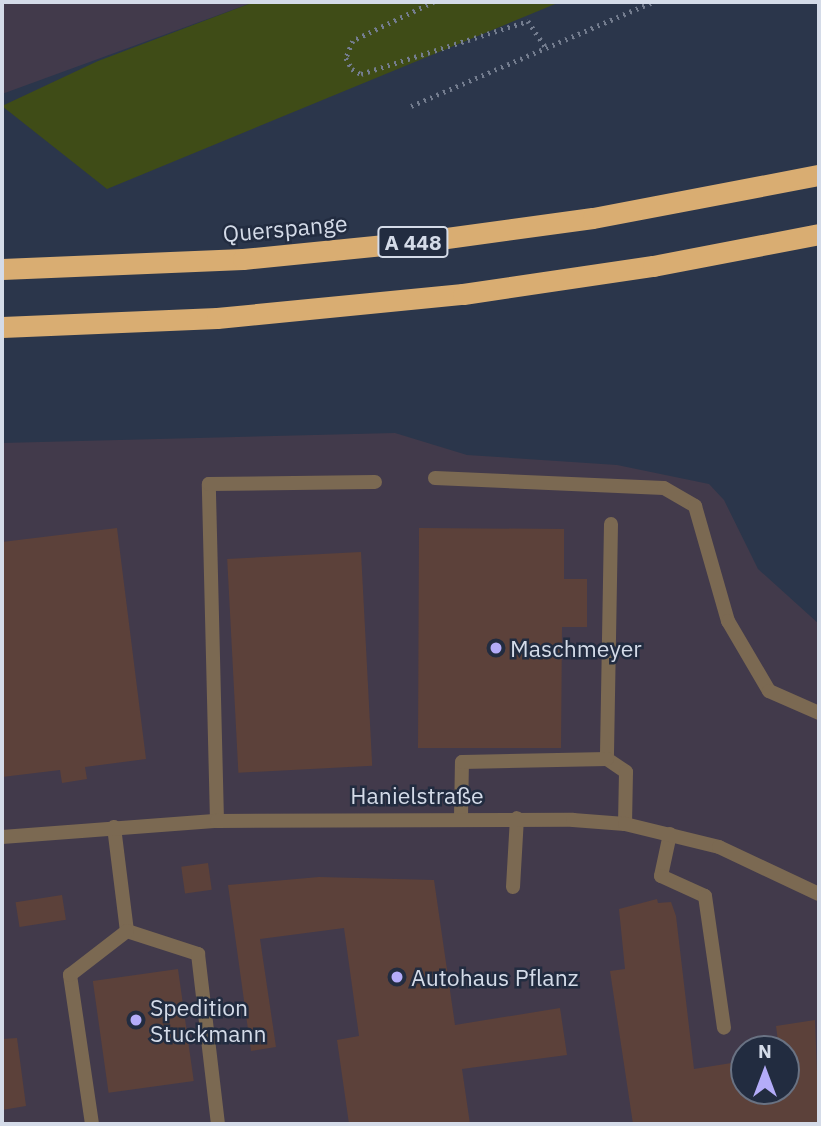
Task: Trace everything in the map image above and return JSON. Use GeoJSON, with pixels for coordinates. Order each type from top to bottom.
{"type":"FeatureCollection","features":[{"type":"Feature","properties":{"kind":"highway","name":"Querspange"},"geometry":{"type":"LineString","coordinates":[[2,269],[243,259],[432,240],[619,214],[819,175]]}},
{"type":"Feature","properties":{"kind":"highway"},"geometry":{"type":"LineString","coordinates":[[2,327],[217,318],[463,294],[666,264],[819,234]]}},
{"type":"Feature","properties":{"kind":"street"},"geometry":{"type":"LineString","coordinates":[[435,478],[664,488],[695,506],[728,621],[769,691],[819,713]]}},
{"type":"Feature","properties":{"kind":"street"},"geometry":{"type":"LineString","coordinates":[[217,821],[209,484],[375,482]]}},
{"type":"Feature","properties":{"kind":"street"},"geometry":{"type":"LineString","coordinates":[[607,759],[611,524]]}},
{"type":"Feature","properties":{"kind":"street"},"geometry":{"type":"LineString","coordinates":[[461,817],[462,762],[607,759],[626,772],[625,824]]}},
{"type":"Feature","properties":{"kind":"street","name":"Hanielstraße"},"geometry":{"type":"LineString","coordinates":[[2,837],[217,821],[461,817],[625,824],[719,847],[819,894]]}},
{"type":"Feature","properties":{"kind":"street"},"geometry":{"type":"LineString","coordinates":[[513,887],[517,818]]}},
{"type":"Feature","properties":{"kind":"street"},"geometry":{"type":"LineString","coordinates":[[114,827],[127,932]]}},
{"type":"Feature","properties":{"kind":"street"},"geometry":{"type":"LineString","coordinates":[[670,834],[661,876],[705,896],[724,1028]]}},
{"type":"Feature","properties":{"kind":"street"},"geometry":{"type":"LineString","coordinates":[[92,1124],[69,975],[127,932]]}},
{"type":"Feature","properties":{"kind":"street"},"geometry":{"type":"LineString","coordinates":[[127,932],[198,954],[218,1124]]}},
{"type":"Feature","properties":{"kind":"path"},"geometry":{"type":"LineString","coordinates":[[434,2],[353,41],[346,58],[352,69],[361,74],[528,21],[545,48]]}},
{"type":"Feature","properties":{"kind":"path"},"geometry":{"type":"LineString","coordinates":[[411,106],[652,2]]}},
{"type":"Feature","properties":{"kind":"shaded area"},"geometry":{"type":"Polygon","coordinates":[[[2,2],[254,2],[2,94],[2,2]]]}},
{"type":"Feature","properties":{"kind":"shaded area"},"geometry":{"type":"Polygon","coordinates":[[[395,433],[467,455],[617,465],[709,484],[724,500],[758,569],[819,624],[819,1124],[2,1124],[2,443],[395,433]]]}},
{"type":"Feature","properties":{"kind":"green space"},"geometry":{"type":"Polygon","coordinates":[[[254,2],[560,2],[107,189],[2,106],[98,61],[254,2]]]}},
{"type":"Feature","properties":{"kind":"building"},"geometry":{"type":"Polygon","coordinates":[[[117,528],[146,759],[85,767],[87,779],[62,783],[60,770],[2,777],[2,542],[117,528]]]}},
{"type":"Feature","properties":{"kind":"building"},"geometry":{"type":"Polygon","coordinates":[[[419,528],[564,529],[564,579],[587,579],[587,627],[562,627],[561,748],[418,748],[419,528]]]}},
{"type":"Feature","properties":{"kind":"building"},"geometry":{"type":"Polygon","coordinates":[[[361,552],[372,766],[238,773],[227,559],[361,552]]]}},
{"type":"Feature","properties":{"kind":"building"},"geometry":{"type":"Polygon","coordinates":[[[208,863],[212,890],[185,893],[181,867],[208,863]]]}},
{"type":"Feature","properties":{"kind":"building"},"geometry":{"type":"Polygon","coordinates":[[[319,877],[434,880],[455,1025],[560,1008],[567,1055],[462,1069],[470,1124],[349,1124],[337,1040],[359,1036],[344,928],[260,939],[276,1047],[251,1051],[228,885],[319,877]]]}},
{"type":"Feature","properties":{"kind":"building"},"geometry":{"type":"Polygon","coordinates":[[[62,895],[66,920],[19,927],[16,902],[62,895]]]}},
{"type":"Feature","properties":{"kind":"building"},"geometry":{"type":"Polygon","coordinates":[[[657,899],[658,903],[671,902],[676,916],[694,1069],[730,1063],[730,1105],[800,1105],[800,1035],[777,1035],[776,1026],[815,1020],[819,1124],[633,1124],[610,971],[625,969],[619,909],[657,899]]]}},
{"type":"Feature","properties":{"kind":"building"},"geometry":{"type":"Polygon","coordinates":[[[178,969],[194,1081],[109,1093],[93,981],[178,969]]]}},
{"type":"Feature","properties":{"kind":"building"},"geometry":{"type":"Polygon","coordinates":[[[17,1038],[26,1106],[2,1110],[2,1039],[17,1038]]]}},
{"type":"Feature","properties":{"kind":"place","name":"Maschmeyer"},"geometry":{"type":"Point","coordinates":[496,648]}},
{"type":"Feature","properties":{"kind":"place","name":"Autohaus Pflanz"},"geometry":{"type":"Point","coordinates":[397,977]}},
{"type":"Feature","properties":{"kind":"place","name":"Spedition Stuckmann"},"geometry":{"type":"Point","coordinates":[136,1020]}}]}
